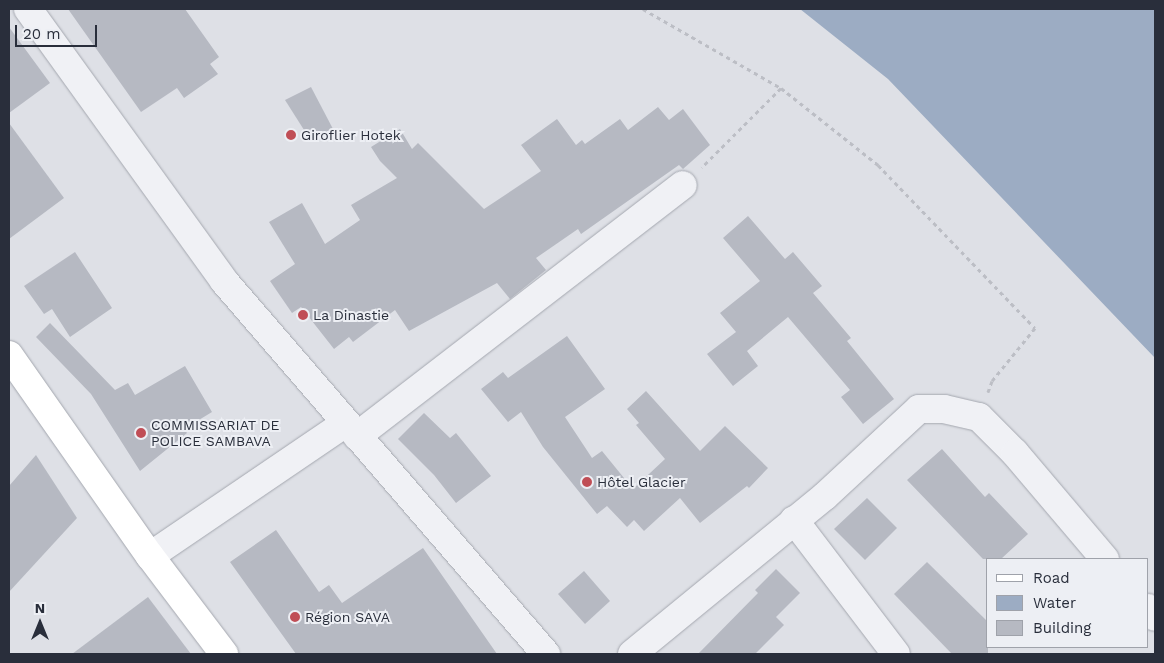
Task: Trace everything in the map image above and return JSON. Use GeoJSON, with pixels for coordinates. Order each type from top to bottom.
{"type":"FeatureCollection","features":[{"type":"Feature","properties":{"kind":"main road"},"geometry":{"type":"LineString","coordinates":[[9,355],[150,556],[224,654]]}},
{"type":"Feature","properties":{"kind":"street"},"geometry":{"type":"LineString","coordinates":[[28,9],[224,280],[546,654]]}},
{"type":"Feature","properties":{"kind":"street"},"geometry":{"type":"LineString","coordinates":[[150,556],[352,430],[684,185]]}},
{"type":"Feature","properties":{"kind":"street"},"geometry":{"type":"LineString","coordinates":[[632,654],[825,496],[919,409],[944,409],[979,417],[1105,558]]}},
{"type":"Feature","properties":{"kind":"street"},"geometry":{"type":"LineString","coordinates":[[794,520],[896,654]]}},
{"type":"Feature","properties":{"kind":"path"},"geometry":{"type":"LineString","coordinates":[[643,9],[781,88],[878,165],[1035,328],[992,381],[979,417]]}},
{"type":"Feature","properties":{"kind":"path"},"geometry":{"type":"LineString","coordinates":[[684,185],[781,88]]}},
{"type":"Feature","properties":{"kind":"water"},"geometry":{"type":"Polygon","coordinates":[[[800,9],[1155,9],[1155,358],[888,79],[800,9]]]}},
{"type":"Feature","properties":{"kind":"building"},"geometry":{"type":"Polygon","coordinates":[[[68,9],[185,9],[219,57],[210,64],[218,74],[184,98],[177,88],[141,112],[68,9]]]}},
{"type":"Feature","properties":{"kind":"building"},"geometry":{"type":"Polygon","coordinates":[[[9,27],[50,83],[9,113],[9,27]]]}},
{"type":"Feature","properties":{"kind":"building"},"geometry":{"type":"Polygon","coordinates":[[[311,87],[333,129],[311,141],[285,100],[311,87]]]}},
{"type":"Feature","properties":{"kind":"building"},"geometry":{"type":"Polygon","coordinates":[[[658,107],[669,120],[683,109],[710,145],[683,169],[679,165],[581,234],[578,229],[536,258],[546,270],[510,299],[497,283],[409,331],[395,310],[353,342],[349,337],[334,349],[301,307],[292,313],[270,281],[295,264],[269,222],[302,203],[325,244],[360,220],[351,205],[397,178],[380,161],[371,147],[400,129],[412,149],[418,143],[484,209],[541,171],[521,145],[557,119],[576,145],[582,140],[585,144],[620,119],[628,130],[658,107]]]}},
{"type":"Feature","properties":{"kind":"building"},"geometry":{"type":"Polygon","coordinates":[[[9,123],[64,198],[9,239],[9,123]]]}},
{"type":"Feature","properties":{"kind":"building"},"geometry":{"type":"Polygon","coordinates":[[[748,216],[785,259],[793,252],[822,286],[813,293],[851,338],[847,341],[894,399],[863,424],[841,397],[850,390],[788,317],[747,351],[758,366],[733,386],[707,354],[736,332],[720,313],[760,281],[723,238],[748,216]]]}},
{"type":"Feature","properties":{"kind":"building"},"geometry":{"type":"Polygon","coordinates":[[[75,252],[112,308],[70,337],[52,309],[44,314],[24,286],[75,252]]]}},
{"type":"Feature","properties":{"kind":"building"},"geometry":{"type":"Polygon","coordinates":[[[50,323],[115,390],[128,383],[135,395],[185,366],[212,412],[184,429],[187,433],[140,471],[91,394],[36,337],[50,323]]]}},
{"type":"Feature","properties":{"kind":"building"},"geometry":{"type":"Polygon","coordinates":[[[567,336],[605,389],[565,417],[592,458],[602,451],[633,489],[665,459],[636,425],[639,423],[627,409],[646,391],[700,451],[725,426],[768,468],[749,488],[747,486],[700,523],[680,498],[644,531],[634,520],[627,527],[607,506],[597,514],[543,447],[521,412],[508,422],[481,389],[503,372],[508,378],[567,336]]]}},
{"type":"Feature","properties":{"kind":"building"},"geometry":{"type":"Polygon","coordinates":[[[424,413],[450,438],[456,433],[491,476],[456,503],[434,475],[398,439],[424,413]]]}},
{"type":"Feature","properties":{"kind":"building"},"geometry":{"type":"Polygon","coordinates":[[[942,449],[985,497],[989,493],[1028,534],[1002,558],[983,559],[907,480],[942,449]]]}},
{"type":"Feature","properties":{"kind":"building"},"geometry":{"type":"Polygon","coordinates":[[[36,455],[77,518],[9,592],[9,486],[36,455]]]}},
{"type":"Feature","properties":{"kind":"building"},"geometry":{"type":"Polygon","coordinates":[[[867,498],[897,528],[865,560],[834,529],[867,498]]]}},
{"type":"Feature","properties":{"kind":"building"},"geometry":{"type":"Polygon","coordinates":[[[276,530],[319,592],[329,585],[342,603],[423,548],[497,654],[296,654],[230,562],[276,530]]]}},
{"type":"Feature","properties":{"kind":"building"},"geometry":{"type":"Polygon","coordinates":[[[927,562],[986,620],[986,648],[988,648],[988,654],[952,654],[894,594],[927,562]]]}},
{"type":"Feature","properties":{"kind":"building"},"geometry":{"type":"Polygon","coordinates":[[[776,569],[800,593],[776,617],[784,625],[755,654],[698,654],[758,593],[755,590],[776,569]]]}},
{"type":"Feature","properties":{"kind":"building"},"geometry":{"type":"Polygon","coordinates":[[[584,571],[610,601],[585,624],[558,594],[584,571]]]}},
{"type":"Feature","properties":{"kind":"building"},"geometry":{"type":"Polygon","coordinates":[[[148,597],[191,654],[72,654],[148,597]]]}},
{"type":"Feature","properties":{"kind":"place","name":"Giroflier Hotek"},"geometry":{"type":"Point","coordinates":[291,135]}},
{"type":"Feature","properties":{"kind":"place","name":"La Dinastie"},"geometry":{"type":"Point","coordinates":[303,315]}},
{"type":"Feature","properties":{"kind":"place","name":"COMMISSARIAT DE POLICE SAMBAVA"},"geometry":{"type":"Point","coordinates":[141,433]}},
{"type":"Feature","properties":{"kind":"place","name":"Hôtel Glacier"},"geometry":{"type":"Point","coordinates":[587,482]}},
{"type":"Feature","properties":{"kind":"place","name":"Région SAVA"},"geometry":{"type":"Point","coordinates":[295,617]}}]}
